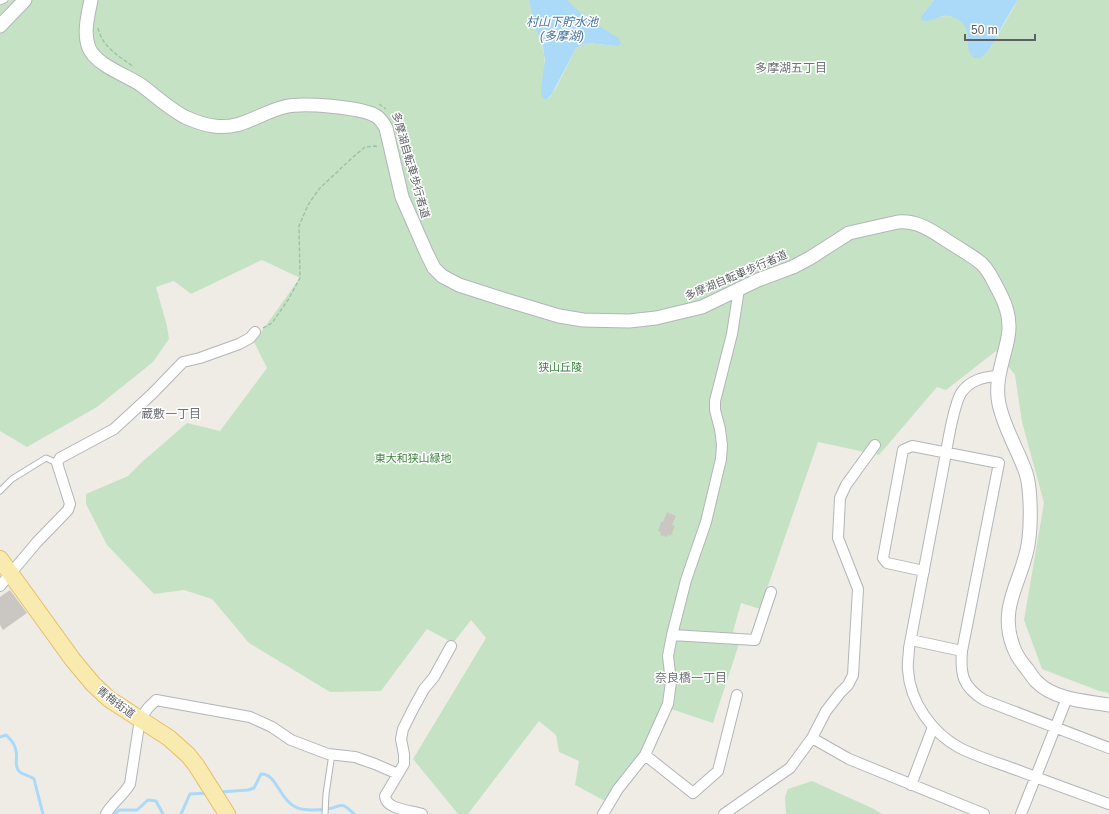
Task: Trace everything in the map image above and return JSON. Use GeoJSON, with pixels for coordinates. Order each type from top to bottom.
{"type":"FeatureCollection","features":[{"type":"Feature","properties":{"kind":"main road","name":"青梅街道"},"geometry":{"type":"LineString","coordinates":[[0,559],[85,675],[109,699],[169,738],[188,755],[227,814]]}},
{"type":"Feature","properties":{"kind":"street"},"geometry":{"type":"LineString","coordinates":[[0,26],[25,0]]}},
{"type":"Feature","properties":{"kind":"street"},"geometry":{"type":"LineString","coordinates":[[91,0],[86,29],[90,49],[96,58],[140,85],[164,104],[186,118],[214,126],[227,126],[250,121],[285,106],[306,104],[361,111],[375,115],[380,119],[386,128],[402,197],[434,268],[442,276],[459,285],[559,316],[583,320],[630,321],[656,318],[702,307],[758,280],[793,267],[849,234],[905,221],[921,224],[982,265],[987,270],[1004,299],[1008,312],[1010,322],[1008,337],[998,376],[997,392],[1001,414],[1026,474],[1028,490],[1029,538],[1008,609],[1010,637],[1016,653],[1037,682],[1056,694],[1066,698],[1109,705]]}},
{"type":"Feature","properties":{"kind":"street"},"geometry":{"type":"LineString","coordinates":[[603,814],[618,789],[645,755],[668,704],[671,682],[668,656],[672,635],[686,580],[706,522],[719,467],[722,445],[720,429],[714,410],[715,401],[732,334],[739,289]]}},
{"type":"Feature","properties":{"kind":"street"},"geometry":{"type":"LineString","coordinates":[[0,586],[37,542],[68,510],[70,504],[57,463],[60,458],[114,429],[152,394],[183,362],[200,358],[239,344],[250,338],[254,332]]}},
{"type":"Feature","properties":{"kind":"street"},"geometry":{"type":"LineString","coordinates":[[998,376],[984,377],[974,381],[961,393],[956,407],[911,640],[908,669],[910,684],[919,707],[933,728],[948,741],[960,748],[1109,804]]}},
{"type":"Feature","properties":{"kind":"street"},"geometry":{"type":"LineString","coordinates":[[724,814],[790,768],[812,738],[826,711],[848,685],[853,675],[858,589],[838,538],[840,498],[846,485],[875,446]]}},
{"type":"Feature","properties":{"kind":"street"},"geometry":{"type":"LineString","coordinates":[[924,571],[887,563],[882,558],[903,450],[912,446],[999,463],[962,651],[960,667],[962,675],[974,694],[997,706],[1109,748]]}},
{"type":"Feature","properties":{"kind":"street"},"geometry":{"type":"LineString","coordinates":[[672,635],[755,640],[771,592]]}},
{"type":"Feature","properties":{"kind":"street"},"geometry":{"type":"LineString","coordinates":[[911,640],[962,651]]}},
{"type":"Feature","properties":{"kind":"street"},"geometry":{"type":"LineString","coordinates":[[422,814],[397,808],[389,804],[385,799],[385,796],[404,764],[401,739],[403,729],[420,696],[434,677],[451,646]]}},
{"type":"Feature","properties":{"kind":"street"},"geometry":{"type":"LineString","coordinates":[[645,755],[693,793],[718,771],[737,695]]}},
{"type":"Feature","properties":{"kind":"street"},"geometry":{"type":"LineString","coordinates":[[1021,814],[1066,698]]}},
{"type":"Feature","properties":{"kind":"street"},"geometry":{"type":"LineString","coordinates":[[106,814],[108,810],[126,792],[130,784],[140,719],[156,700],[250,717],[272,727],[291,740],[332,754],[355,757],[398,774]]}},
{"type":"Feature","properties":{"kind":"street"},"geometry":{"type":"LineString","coordinates":[[911,785],[933,728]]}},
{"type":"Feature","properties":{"kind":"street"},"geometry":{"type":"LineString","coordinates":[[812,738],[849,759],[984,814]]}},
{"type":"Feature","properties":{"kind":"lane"},"geometry":{"type":"LineString","coordinates":[[0,2],[5,0]]}},
{"type":"Feature","properties":{"kind":"lane"},"geometry":{"type":"LineString","coordinates":[[0,491],[12,479],[46,458],[57,463]]}},
{"type":"Feature","properties":{"kind":"lane"},"geometry":{"type":"LineString","coordinates":[[325,814],[326,794],[332,754]]}},
{"type":"Feature","properties":{"kind":"path"},"geometry":{"type":"LineString","coordinates":[[98,22],[100,37],[107,47],[136,69]]}},
{"type":"Feature","properties":{"kind":"path","name":"多摩湖自転車歩行者道"},"geometry":{"type":"LineString","coordinates":[[376,103],[388,110]]}},
{"type":"Feature","properties":{"kind":"path"},"geometry":{"type":"LineString","coordinates":[[254,332],[272,323],[288,300],[300,278],[299,226],[308,205],[319,189],[365,147],[375,146],[380,148]]}},
{"type":"Feature","properties":{"kind":"green space","name":"狭山丘陵"},"geometry":{"type":"Polygon","coordinates":[[[10,0],[529,0],[534,24],[544,54],[547,99],[556,88],[576,48],[587,43],[617,46],[598,25],[575,9],[567,0],[934,0],[922,15],[927,21],[944,16],[955,17],[960,20],[967,30],[969,38],[969,52],[989,50],[1018,0],[1109,0],[1109,693],[1099,691],[1042,669],[1024,620],[1044,503],[1022,422],[1015,375],[996,351],[946,390],[937,387],[879,455],[818,442],[760,609],[741,603],[733,632],[742,635],[713,723],[665,707],[649,746],[607,802],[575,785],[579,761],[559,752],[556,735],[539,721],[468,814],[458,814],[413,759],[486,638],[471,620],[453,643],[427,629],[381,691],[330,692],[249,643],[212,599],[184,590],[154,594],[107,545],[86,504],[86,494],[128,476],[187,423],[220,431],[267,368],[254,342],[300,278],[262,260],[191,294],[174,281],[156,287],[167,326],[169,339],[153,362],[97,407],[27,447],[0,431],[0,6],[8,3],[10,0]]]}},
{"type":"Feature","properties":{"kind":"green space"},"geometry":{"type":"Polygon","coordinates":[[[812,781],[882,814],[786,814],[785,797],[788,789],[812,781]]]}},
{"type":"Feature","properties":{"kind":"water","name":"村山下貯水池 (多摩湖)"},"geometry":{"type":"Polygon","coordinates":[[[529,0],[567,0],[584,16],[618,38],[621,42],[620,45],[587,43],[576,48],[552,94],[547,99],[544,99],[541,94],[541,89],[545,60],[543,48],[534,24],[529,0]]]}},
{"type":"Feature","properties":{"kind":"water"},"geometry":{"type":"Polygon","coordinates":[[[934,0],[1018,0],[990,48],[983,56],[977,58],[973,57],[968,49],[967,32],[961,22],[950,16],[942,16],[927,21],[923,21],[921,19],[922,15],[934,0]]]}},
{"type":"Feature","properties":{"kind":"building"},"geometry":{"type":"Polygon","coordinates":[[[667,512],[676,516],[672,525],[675,526],[671,536],[668,535],[667,537],[660,535],[661,532],[658,531],[667,512]]]}},
{"type":"Feature","properties":{"kind":"building"},"geometry":{"type":"Polygon","coordinates":[[[10,590],[27,613],[3,630],[0,625],[0,597],[10,590]]]}},
{"type":"Feature","properties":{"kind":"waterway"},"geometry":{"type":"LineString","coordinates":[[0,737],[6,735],[14,744],[16,765],[18,770],[34,779],[43,814]]}},
{"type":"Feature","properties":{"kind":"waterway"},"geometry":{"type":"LineString","coordinates":[[220,792],[248,790],[254,788],[261,774],[267,775],[271,778],[283,795],[294,806],[301,809],[314,810],[343,806],[354,814]]}},
{"type":"Feature","properties":{"kind":"waterway"},"geometry":{"type":"LineString","coordinates":[[181,814],[190,794],[208,793]]}},
{"type":"Feature","properties":{"kind":"waterway"},"geometry":{"type":"LineString","coordinates":[[115,814],[119,810],[137,810],[148,800],[156,801],[163,814]]}},
{"type":"Feature","properties":{"kind":"district","name":"多摩湖五丁目"},"geometry":{"type":"Point","coordinates":[791,68]}},
{"type":"Feature","properties":{"kind":"district","name":"蔵敷一丁目"},"geometry":{"type":"Point","coordinates":[171,414]}},
{"type":"Feature","properties":{"kind":"district","name":"奈良橋一丁目"},"geometry":{"type":"Point","coordinates":[691,678]}},
{"type":"Feature","properties":{"kind":"park label","name":"東大和狭山緑地"},"geometry":{"type":"Point","coordinates":[413,458]}}]}
